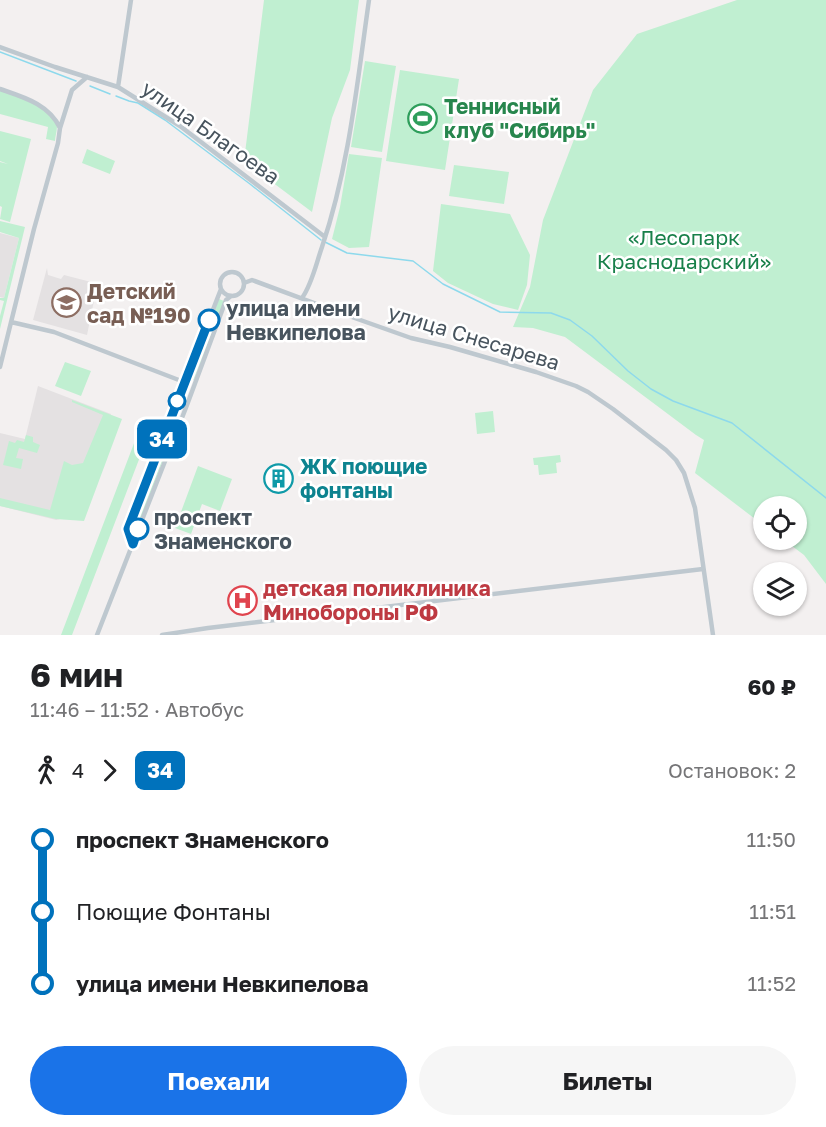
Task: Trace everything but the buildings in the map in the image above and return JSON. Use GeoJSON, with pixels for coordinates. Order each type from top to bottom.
{"type":"FeatureCollection","features":[{"type":"Feature","properties":{"kind":"street"},"geometry":{"type":"LineString","coordinates":[[118,87],[130,0]]}},
{"type":"Feature","properties":{"kind":"street"},"geometry":{"type":"LineString","coordinates":[[302,298],[334,211],[348,150],[369,0]]}},
{"type":"Feature","properties":{"kind":"street","name":"улица Благоева"},"geometry":{"type":"LineString","coordinates":[[0,47],[84,79],[118,87],[180,126],[325,238]]}},
{"type":"Feature","properties":{"kind":"street"},"geometry":{"type":"LineString","coordinates":[[0,368],[60,128],[72,90],[84,79]]}},
{"type":"Feature","properties":{"kind":"street"},"geometry":{"type":"LineString","coordinates":[[0,89],[37,103],[48,111],[60,128]]}},
{"type":"Feature","properties":{"kind":"street"},"geometry":{"type":"LineString","coordinates":[[133,544],[128,529],[221,289],[221,279],[229,272],[235,272],[243,278],[242,292],[237,295],[225,294],[221,289]]}},
{"type":"Feature","properties":{"kind":"street","name":"улица Снесарева"},"geometry":{"type":"LineString","coordinates":[[244,283],[252,280],[411,338],[493,359],[567,382],[588,392],[676,460],[684,473],[695,508],[703,568]]}},
{"type":"Feature","properties":{"kind":"street"},"geometry":{"type":"LineString","coordinates":[[97,635],[226,300],[231,296]]}},
{"type":"Feature","properties":{"kind":"street"},"geometry":{"type":"LineString","coordinates":[[11,322],[54,332],[184,382],[193,388]]}},
{"type":"Feature","properties":{"kind":"street"},"geometry":{"type":"LineString","coordinates":[[184,382],[196,382]]}},
{"type":"Feature","properties":{"kind":"street"},"geometry":{"type":"LineString","coordinates":[[132,518],[138,524],[141,522]]}},
{"type":"Feature","properties":{"kind":"street"},"geometry":{"type":"LineString","coordinates":[[162,635],[228,625],[703,568],[713,635]]}},
{"type":"Feature","properties":{"kind":"shaded area"},"geometry":{"type":"Polygon","coordinates":[[[0,233],[19,238],[4,298],[0,297],[0,233]]]}},
{"type":"Feature","properties":{"kind":"shaded area","name":"Детский сад №190"},"geometry":{"type":"Polygon","coordinates":[[[47,268],[48,275],[61,279],[64,275],[91,282],[97,286],[87,335],[33,320],[47,268]]]}},
{"type":"Feature","properties":{"kind":"shaded area"},"geometry":{"type":"Polygon","coordinates":[[[38,386],[111,414],[72,516],[56,520],[0,506],[0,433],[25,439],[38,386]]]}},
{"type":"Feature","properties":{"kind":"green space"},"geometry":{"type":"Polygon","coordinates":[[[264,0],[359,0],[350,70],[332,118],[312,212],[244,161],[264,0]]]}},
{"type":"Feature","properties":{"kind":"green space","name":"«Лесопарк Краснодарский»"},"geometry":{"type":"Polygon","coordinates":[[[737,0],[826,0],[826,584],[804,555],[797,550],[807,550],[807,496],[753,496],[753,517],[695,473],[704,440],[565,337],[533,328],[513,327],[530,287],[543,220],[593,90],[637,34],[737,0]]]}},
{"type":"Feature","properties":{"kind":"green space"},"geometry":{"type":"Polygon","coordinates":[[[365,61],[396,66],[382,152],[351,147],[365,61]]]}},
{"type":"Feature","properties":{"kind":"green space","name":"Теннисный клуб \"Сибирь\""},"geometry":{"type":"Polygon","coordinates":[[[400,70],[459,79],[445,170],[386,161],[400,70]]]}},
{"type":"Feature","properties":{"kind":"green space"},"geometry":{"type":"Polygon","coordinates":[[[0,90],[15,95],[49,114],[55,120],[57,127],[55,141],[46,139],[48,127],[0,114],[0,90]]]}},
{"type":"Feature","properties":{"kind":"green space"},"geometry":{"type":"Polygon","coordinates":[[[0,131],[31,139],[10,222],[0,219],[2,207],[0,206],[0,162],[8,164],[0,161],[0,131]]]}},
{"type":"Feature","properties":{"kind":"green space"},"geometry":{"type":"Polygon","coordinates":[[[87,149],[115,161],[110,174],[82,163],[87,149]]]}},
{"type":"Feature","properties":{"kind":"green space"},"geometry":{"type":"Polygon","coordinates":[[[349,154],[382,158],[369,247],[349,248],[332,239],[349,154]]]}},
{"type":"Feature","properties":{"kind":"green space"},"geometry":{"type":"Polygon","coordinates":[[[454,165],[509,172],[504,204],[449,196],[454,165]]]}},
{"type":"Feature","properties":{"kind":"green space"},"geometry":{"type":"Polygon","coordinates":[[[441,204],[510,214],[530,255],[527,285],[518,310],[493,304],[448,283],[433,271],[441,204]]]}},
{"type":"Feature","properties":{"kind":"green space"},"geometry":{"type":"Polygon","coordinates":[[[0,221],[25,227],[0,329],[0,316],[4,301],[0,298],[4,298],[19,238],[0,232],[0,221]]]}},
{"type":"Feature","properties":{"kind":"green space"},"geometry":{"type":"Polygon","coordinates":[[[219,299],[224,301],[194,380],[192,380],[188,378],[219,299]]]}},
{"type":"Feature","properties":{"kind":"green space"},"geometry":{"type":"Polygon","coordinates":[[[65,362],[91,371],[81,396],[55,386],[65,362]]]}},
{"type":"Feature","properties":{"kind":"green space"},"geometry":{"type":"Polygon","coordinates":[[[72,400],[122,419],[84,521],[56,519],[0,506],[0,498],[50,510],[64,461],[72,465],[83,463],[103,415],[72,402],[72,400]]]}},
{"type":"Feature","properties":{"kind":"green space"},"geometry":{"type":"Polygon","coordinates":[[[493,411],[495,432],[477,434],[475,413],[493,411]]]}},
{"type":"Feature","properties":{"kind":"green space"},"geometry":{"type":"Polygon","coordinates":[[[141,425],[151,428],[72,635],[61,635],[141,425]]]}},
{"type":"Feature","properties":{"kind":"green space"},"geometry":{"type":"Polygon","coordinates":[[[167,434],[172,436],[140,522],[138,522],[134,519],[167,434]]]}},
{"type":"Feature","properties":{"kind":"green space"},"geometry":{"type":"Polygon","coordinates":[[[26,435],[33,437],[33,442],[40,445],[37,453],[19,448],[16,458],[23,459],[21,469],[3,465],[9,441],[24,442],[26,435]]]}},
{"type":"Feature","properties":{"kind":"green space"},"geometry":{"type":"Polygon","coordinates":[[[560,455],[561,462],[556,463],[557,473],[539,475],[538,465],[534,465],[533,458],[560,455]]]}},
{"type":"Feature","properties":{"kind":"green space"},"geometry":{"type":"Polygon","coordinates":[[[198,466],[232,479],[220,511],[202,504],[191,534],[175,528],[198,466]]]}},
{"type":"Feature","properties":{"kind":"waterway"},"geometry":{"type":"LineString","coordinates":[[0,52],[76,81]]}},
{"type":"Feature","properties":{"kind":"waterway"},"geometry":{"type":"LineString","coordinates":[[90,86],[110,94]]}},
{"type":"Feature","properties":{"kind":"waterway"},"geometry":{"type":"LineString","coordinates":[[116,96],[138,103],[165,120],[321,240]]}},
{"type":"Feature","properties":{"kind":"waterway"},"geometry":{"type":"LineString","coordinates":[[325,242],[347,253],[413,261],[443,284],[500,312],[551,313],[570,320],[592,336],[628,371],[651,389],[673,401],[732,423],[826,498]]}},
{"type":"Feature","properties":{"kind":"bus line","name":"34"},"geometry":{"type":"LineString","coordinates":[[138,529],[133,544],[128,529],[209,320]]}},
{"type":"Feature","properties":{"kind":"place","name":"Теннисный клуб \"Сибирь\""},"geometry":{"type":"Point","coordinates":[423,118]}},
{"type":"Feature","properties":{"kind":"place","name":"Детский сад №190"},"geometry":{"type":"Point","coordinates":[66,303]}},
{"type":"Feature","properties":{"kind":"place","name":"улица имени Невкипелова"},"geometry":{"type":"Point","coordinates":[209,320]}},
{"type":"Feature","properties":{"kind":"place","name":"ЖК поющие фонтаны"},"geometry":{"type":"Point","coordinates":[279,478]}},
{"type":"Feature","properties":{"kind":"place","name":"проспект Знаменского"},"geometry":{"type":"Point","coordinates":[138,529]}},
{"type":"Feature","properties":{"kind":"place","name":"детская поликлиника Минобороны РФ"},"geometry":{"type":"Point","coordinates":[242,600]}}]}
